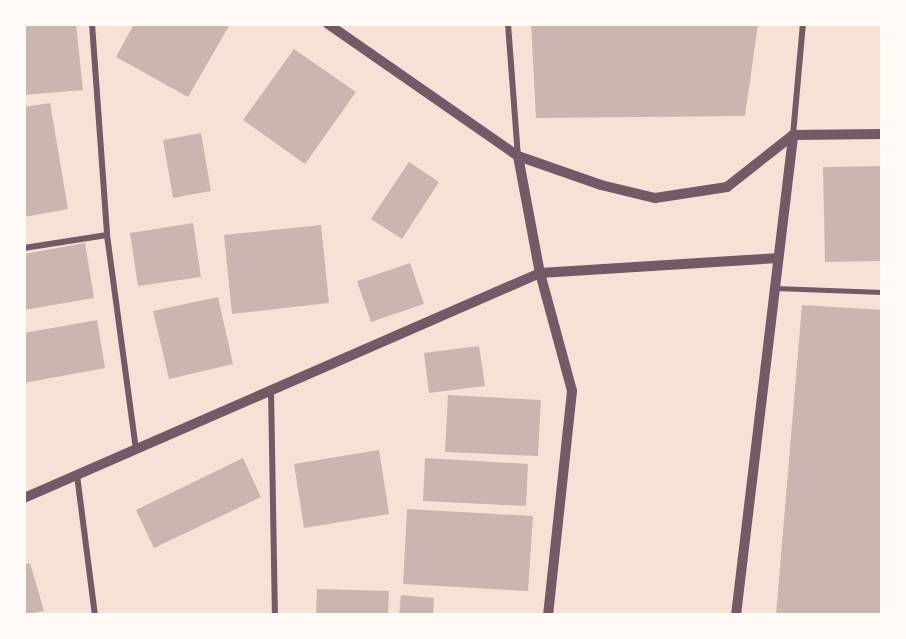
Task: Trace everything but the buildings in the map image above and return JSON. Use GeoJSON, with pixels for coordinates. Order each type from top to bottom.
{"type":"FeatureCollection","features":[{"type":"Feature","properties":{"kind":"street"},"geometry":{"type":"LineString","coordinates":[[92,24],[107,235],[136,449]]}},
{"type":"Feature","properties":{"kind":"street"},"geometry":{"type":"LineString","coordinates":[[328,24],[518,156],[601,185],[655,198],[727,187],[793,135],[882,134]]}},
{"type":"Feature","properties":{"kind":"street"},"geometry":{"type":"LineString","coordinates":[[508,24],[518,156],[540,273],[572,391],[548,615]]}},
{"type":"Feature","properties":{"kind":"street"},"geometry":{"type":"LineString","coordinates":[[736,615],[793,135],[803,24]]}},
{"type":"Feature","properties":{"kind":"street"},"geometry":{"type":"LineString","coordinates":[[24,248],[107,235]]}},
{"type":"Feature","properties":{"kind":"street"},"geometry":{"type":"LineString","coordinates":[[24,498],[540,273],[777,258]]}},
{"type":"Feature","properties":{"kind":"street"},"geometry":{"type":"LineString","coordinates":[[271,390],[275,615]]}},
{"type":"Feature","properties":{"kind":"street"},"geometry":{"type":"LineString","coordinates":[[77,475],[95,615]]}},
{"type":"Feature","properties":{"kind":"lane"},"geometry":{"type":"LineString","coordinates":[[775,288],[882,292]]}}]}
